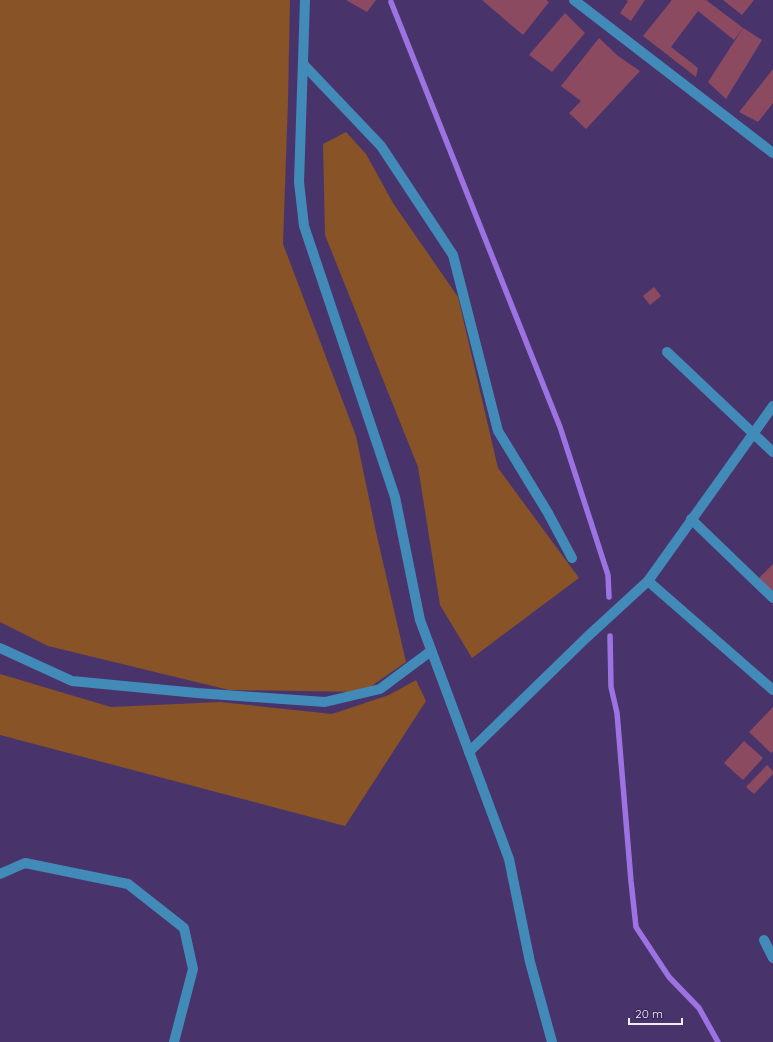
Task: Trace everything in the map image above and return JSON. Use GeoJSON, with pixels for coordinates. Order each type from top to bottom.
{"type":"FeatureCollection","features":[{"type":"Feature","properties":{"kind":"street"},"geometry":{"type":"LineString","coordinates":[[305,0],[299,182],[304,226],[395,497],[420,620],[509,859],[530,962],[552,1042]]}},
{"type":"Feature","properties":{"kind":"street"},"geometry":{"type":"LineString","coordinates":[[574,0],[773,152]]}},
{"type":"Feature","properties":{"kind":"street"},"geometry":{"type":"LineString","coordinates":[[303,64],[382,146],[453,255],[498,431],[548,513],[572,558]]}},
{"type":"Feature","properties":{"kind":"street"},"geometry":{"type":"LineString","coordinates":[[667,352],[773,452]]}},
{"type":"Feature","properties":{"kind":"street"},"geometry":{"type":"LineString","coordinates":[[469,752],[586,638],[648,581],[773,406]]}},
{"type":"Feature","properties":{"kind":"street"},"geometry":{"type":"LineString","coordinates":[[691,519],[773,598]]}},
{"type":"Feature","properties":{"kind":"street"},"geometry":{"type":"LineString","coordinates":[[648,581],[773,690]]}},
{"type":"Feature","properties":{"kind":"street"},"geometry":{"type":"LineString","coordinates":[[0,648],[72,681],[197,693],[325,702],[380,689],[431,651]]}},
{"type":"Feature","properties":{"kind":"street"},"geometry":{"type":"LineString","coordinates":[[0,874],[25,863],[128,884],[184,928],[193,969],[174,1042]]}},
{"type":"Feature","properties":{"kind":"street"},"geometry":{"type":"LineString","coordinates":[[764,940],[773,958]]}},
{"type":"Feature","properties":{"kind":"shaded area"},"geometry":{"type":"Polygon","coordinates":[[[0,0],[290,0],[283,244],[356,436],[376,532],[406,662],[363,692],[229,690],[48,646],[0,622],[0,0]]]}},
{"type":"Feature","properties":{"kind":"shaded area"},"geometry":{"type":"Polygon","coordinates":[[[346,132],[366,154],[393,203],[458,297],[498,468],[579,578],[472,658],[440,605],[418,467],[325,235],[323,144],[346,132]]]}},
{"type":"Feature","properties":{"kind":"shaded area"},"geometry":{"type":"Polygon","coordinates":[[[0,674],[111,707],[220,702],[332,714],[389,695],[416,680],[426,701],[345,826],[0,735],[0,674]]]}},
{"type":"Feature","properties":{"kind":"building"},"geometry":{"type":"Polygon","coordinates":[[[346,0],[376,0],[367,12],[346,0]]]}},
{"type":"Feature","properties":{"kind":"building"},"geometry":{"type":"Polygon","coordinates":[[[482,0],[546,0],[549,2],[523,35],[482,0]]]}},
{"type":"Feature","properties":{"kind":"building"},"geometry":{"type":"Polygon","coordinates":[[[626,0],[645,0],[631,21],[620,13],[628,1],[626,0]]]}},
{"type":"Feature","properties":{"kind":"building"},"geometry":{"type":"Polygon","coordinates":[[[672,0],[706,0],[743,28],[734,40],[698,11],[671,47],[698,68],[696,77],[643,36],[672,0]]]}},
{"type":"Feature","properties":{"kind":"building"},"geometry":{"type":"Polygon","coordinates":[[[723,0],[754,0],[742,15],[723,0]]]}},
{"type":"Feature","properties":{"kind":"building"},"geometry":{"type":"Polygon","coordinates":[[[565,13],[585,33],[552,72],[529,55],[565,13]]]}},
{"type":"Feature","properties":{"kind":"building"},"geometry":{"type":"Polygon","coordinates":[[[743,28],[762,40],[726,99],[708,82],[743,28]]]}},
{"type":"Feature","properties":{"kind":"building"},"geometry":{"type":"Polygon","coordinates":[[[599,38],[618,56],[640,71],[586,129],[569,113],[581,101],[561,86],[599,38]]]}},
{"type":"Feature","properties":{"kind":"building"},"geometry":{"type":"Polygon","coordinates":[[[773,69],[773,103],[758,122],[739,112],[773,69]]]}},
{"type":"Feature","properties":{"kind":"building"},"geometry":{"type":"Polygon","coordinates":[[[654,287],[661,296],[650,305],[643,296],[654,287]]]}},
{"type":"Feature","properties":{"kind":"building"},"geometry":{"type":"Polygon","coordinates":[[[773,564],[773,592],[759,578],[773,564]]]}},
{"type":"Feature","properties":{"kind":"building"},"geometry":{"type":"Polygon","coordinates":[[[773,707],[773,751],[771,753],[749,732],[773,707]]]}},
{"type":"Feature","properties":{"kind":"building"},"geometry":{"type":"Polygon","coordinates":[[[744,741],[763,758],[743,780],[724,763],[744,741]]]}},
{"type":"Feature","properties":{"kind":"building"},"geometry":{"type":"Polygon","coordinates":[[[767,765],[773,771],[773,774],[754,794],[746,787],[767,765]]]}},
{"type":"Feature","properties":{"kind":"waterway"},"geometry":{"type":"LineString","coordinates":[[391,2],[560,427],[608,575],[609,597]]}},
{"type":"Feature","properties":{"kind":"waterway"},"geometry":{"type":"LineString","coordinates":[[610,636],[611,687],[617,713],[636,927],[669,977],[699,1008],[718,1042]]}}]}
